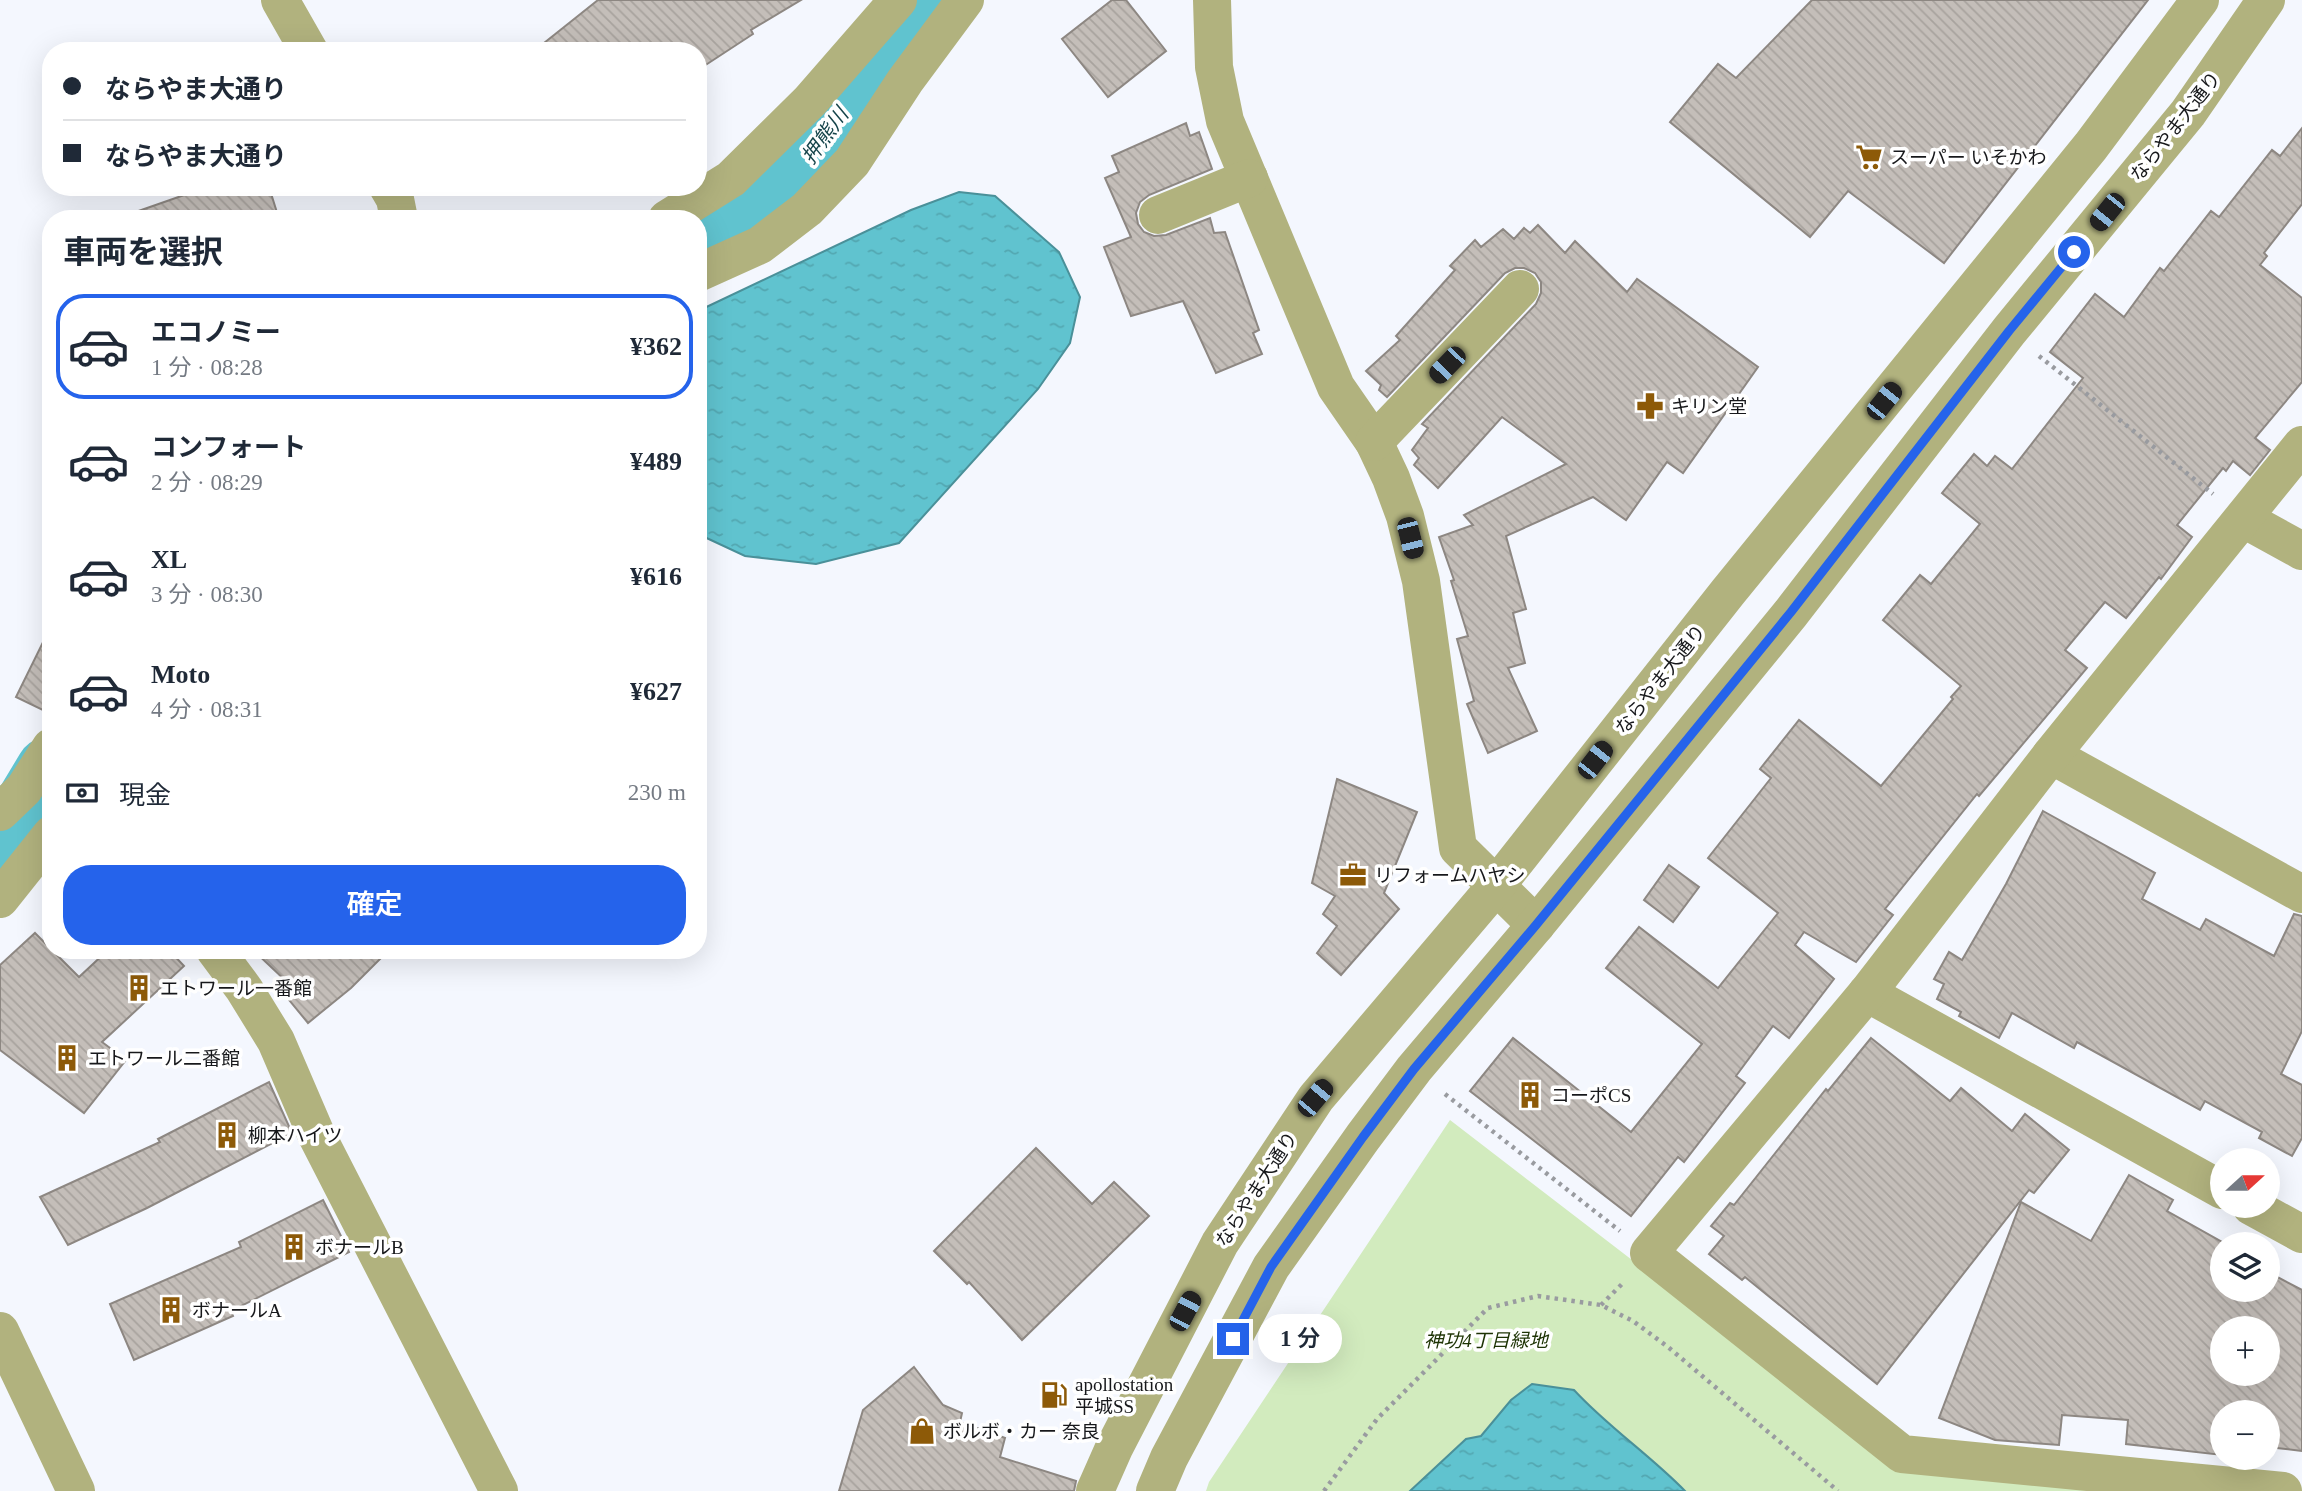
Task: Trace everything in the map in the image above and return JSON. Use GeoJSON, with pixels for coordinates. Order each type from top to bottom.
{"type":"FeatureCollection","features":[{"type":"Feature","properties":{"kind":"street"},"geometry":{"type":"LineString","coordinates":[[280,0],[304,42]]}},
{"type":"Feature","properties":{"kind":"street"},"geometry":{"type":"LineString","coordinates":[[707,194],[731,179],[810,101],[898,0]]}},
{"type":"Feature","properties":{"kind":"street"},"geometry":{"type":"LineString","coordinates":[[707,269],[760,245],[807,209],[852,162],[905,81],[965,0]]}},
{"type":"Feature","properties":{"kind":"street"},"geometry":{"type":"LineString","coordinates":[[1212,0],[1214,66],[1225,121],[1336,387],[1374,442],[1405,516],[1421,581],[1458,848],[1536,925]]}},
{"type":"Feature","properties":{"kind":"street","name":"ならやま大通り"},"geometry":{"type":"LineString","coordinates":[[1095,1491],[1114,1448],[1220,1243],[1315,1098],[1496,886],[1737,582],[2091,146],[2200,0]]}},
{"type":"Feature","properties":{"kind":"street","name":"ならやま大通り"},"geometry":{"type":"LineString","coordinates":[[1155,1491],[1169,1458],[1271,1267],[1363,1137],[1414,1069],[1536,925],[1791,612],[2009,331],[2188,113],[2266,0]]}},
{"type":"Feature","properties":{"kind":"street"},"geometry":{"type":"LineString","coordinates":[[1158,215],[1249,178]]}},
{"type":"Feature","properties":{"kind":"street"},"geometry":{"type":"LineString","coordinates":[[681,210],[704,196]]}},
{"type":"Feature","properties":{"kind":"street"},"geometry":{"type":"LineString","coordinates":[[1374,442],[1520,289]]}},
{"type":"Feature","properties":{"kind":"street"},"geometry":{"type":"LineString","coordinates":[[2283,1491],[1902,1454],[1641,1264],[1867,993],[2051,755],[2302,446]]}},
{"type":"Feature","properties":{"kind":"street"},"geometry":{"type":"LineString","coordinates":[[2244,519],[2302,551]]}},
{"type":"Feature","properties":{"kind":"street"},"geometry":{"type":"LineString","coordinates":[[2051,755],[2302,894]]}},
{"type":"Feature","properties":{"kind":"street"},"geometry":{"type":"LineString","coordinates":[[0,812],[24,789],[42,761]]}},
{"type":"Feature","properties":{"kind":"street"},"geometry":{"type":"LineString","coordinates":[[0,899],[42,846]]}},
{"type":"Feature","properties":{"kind":"street"},"geometry":{"type":"LineString","coordinates":[[222,959],[276,1041],[316,1134],[499,1491]]}},
{"type":"Feature","properties":{"kind":"street"},"geometry":{"type":"LineString","coordinates":[[1867,993],[2210,1183]]}},
{"type":"Feature","properties":{"kind":"street"},"geometry":{"type":"LineString","coordinates":[[2273,1218],[2302,1234]]}},
{"type":"Feature","properties":{"kind":"street"},"geometry":{"type":"LineString","coordinates":[[0,1331],[76,1491]]}},
{"type":"Feature","properties":{"kind":"path"},"geometry":{"type":"LineString","coordinates":[[2036,353],[2244,519]]}},
{"type":"Feature","properties":{"kind":"path"},"geometry":{"type":"LineString","coordinates":[[1442,1091],[1544,1173],[1641,1264],[1601,1305]]}},
{"type":"Feature","properties":{"kind":"path"},"geometry":{"type":"LineString","coordinates":[[1324,1491],[1377,1419],[1488,1308],[1538,1296],[1601,1305],[1633,1321],[1668,1347],[1838,1491]]}},
{"type":"Feature","properties":{"kind":"green space","name":"神功4丁目緑地"},"geometry":{"type":"Polygon","coordinates":[[[1450,1120],[1900,1466],[2129,1491],[1206,1491],[1209,1482],[1450,1120]]]}},
{"type":"Feature","properties":{"kind":"water"},"geometry":{"type":"Polygon","coordinates":[[[959,192],[995,196],[1059,252],[1080,297],[1070,343],[1038,389],[899,543],[816,564],[745,556],[707,538],[707,307],[911,210],[959,192]]]}},
{"type":"Feature","properties":{"kind":"water"},"geometry":{"type":"Polygon","coordinates":[[[1532,1384],[1574,1390],[1685,1491],[1410,1491],[1466,1439],[1481,1436],[1511,1400],[1532,1384]]]}},
{"type":"Feature","properties":{"kind":"building"},"geometry":{"type":"Polygon","coordinates":[[[598,0],[801,0],[751,30],[753,34],[707,64],[707,42],[545,42],[598,0]]]}},
{"type":"Feature","properties":{"kind":"building"},"geometry":{"type":"Polygon","coordinates":[[[1112,0],[1126,0],[1166,51],[1108,97],[1062,39],[1112,0]]]}},
{"type":"Feature","properties":{"kind":"building","name":"スーパー いそかわ"},"geometry":{"type":"Polygon","coordinates":[[[1812,0],[2148,0],[1944,263],[1848,191],[1810,237],[1670,122],[1718,64],[1736,78],[1812,0]]]}},
{"type":"Feature","properties":{"kind":"building"},"geometry":{"type":"Polygon","coordinates":[[[1186,123],[1190,136],[1199,132],[1212,169],[1149,195],[1140,202],[1136,213],[1138,224],[1144,232],[1154,236],[1166,235],[1210,218],[1214,233],[1225,232],[1259,330],[1253,333],[1262,354],[1216,373],[1183,301],[1131,316],[1104,247],[1131,237],[1105,178],[1119,172],[1112,156],[1186,123]]]}},
{"type":"Feature","properties":{"kind":"building"},"geometry":{"type":"Polygon","coordinates":[[[2302,128],[2302,204],[2264,253],[2267,256],[2260,265],[2302,298],[2302,382],[2255,438],[2270,450],[2250,475],[2233,461],[2226,471],[2223,468],[2177,525],[2192,537],[2161,579],[2159,577],[2126,618],[2105,602],[2065,650],[2087,668],[1979,796],[1977,794],[1885,909],[1893,915],[1856,962],[1804,932],[1795,945],[1834,979],[1789,1038],[1773,1026],[1736,1076],[1745,1083],[1684,1162],[1678,1157],[1631,1216],[1470,1091],[1513,1038],[1631,1132],[1702,1044],[1606,968],[1639,927],[1718,988],[1778,913],[1708,858],[1771,778],[1760,769],[1799,720],[1881,786],[1961,686],[1883,620],[1920,575],[1931,584],[1980,524],[1942,493],[1974,454],[1987,466],[1995,456],[2012,469],[2083,378],[2050,352],[2095,294],[2124,317],[2160,268],[2164,271],[2211,211],[2219,217],[2272,150],[2280,156],[2302,128]]]}},
{"type":"Feature","properties":{"kind":"building"},"geometry":{"type":"Polygon","coordinates":[[[181,196],[272,196],[276,210],[141,210],[181,196]]]}},
{"type":"Feature","properties":{"kind":"building"},"geometry":{"type":"Polygon","coordinates":[[[1538,225],[1565,253],[1575,241],[1627,292],[1637,279],[1758,367],[1683,473],[1667,462],[1626,520],[1593,497],[1506,536],[1526,609],[1513,613],[1525,663],[1508,668],[1537,731],[1488,753],[1467,704],[1474,701],[1457,639],[1468,636],[1451,581],[1454,580],[1439,537],[1473,525],[1464,515],[1566,464],[1502,417],[1438,488],[1414,465],[1419,458],[1412,450],[1428,428],[1422,424],[1536,304],[1541,293],[1541,282],[1535,273],[1524,268],[1515,268],[1505,273],[1387,397],[1379,390],[1381,385],[1366,371],[1400,340],[1396,336],[1455,270],[1450,266],[1475,240],[1481,247],[1503,229],[1514,239],[1524,228],[1530,233],[1538,225]]]}},
{"type":"Feature","properties":{"kind":"building"},"geometry":{"type":"Polygon","coordinates":[[[42,644],[42,710],[16,697],[42,644]]]}},
{"type":"Feature","properties":{"kind":"building","name":"リフォームハヤシ"},"geometry":{"type":"Polygon","coordinates":[[[1337,779],[1417,812],[1384,893],[1399,909],[1341,975],[1317,953],[1337,926],[1323,914],[1335,896],[1312,883],[1337,779]]]}},
{"type":"Feature","properties":{"kind":"building"},"geometry":{"type":"Polygon","coordinates":[[[2043,811],[2155,873],[2142,899],[2200,930],[2206,919],[2274,956],[2294,914],[2302,916],[2302,1031],[2281,1074],[2302,1085],[2302,1138],[2292,1156],[2259,1138],[2262,1132],[2205,1101],[2200,1110],[2077,1042],[2074,1048],[2012,1013],[1999,1038],[1959,1016],[1961,1012],[1937,999],[1944,984],[1934,979],[1949,952],[1962,960],[2006,884],[2043,811]]]}},
{"type":"Feature","properties":{"kind":"building"},"geometry":{"type":"Polygon","coordinates":[[[1669,865],[1699,887],[1673,922],[1644,900],[1669,865]]]}},
{"type":"Feature","properties":{"kind":"building"},"geometry":{"type":"Polygon","coordinates":[[[35,933],[42,940],[42,959],[61,959],[79,977],[98,959],[177,959],[184,966],[102,1042],[126,1060],[84,1113],[0,1050],[0,965],[35,933]]]}},
{"type":"Feature","properties":{"kind":"building"},"geometry":{"type":"Polygon","coordinates":[[[263,959],[380,959],[351,988],[308,1023],[280,989],[288,983],[263,959]]]}},
{"type":"Feature","properties":{"kind":"building"},"geometry":{"type":"Polygon","coordinates":[[[1871,1038],[1950,1101],[1961,1088],[2012,1131],[2025,1114],[2069,1150],[2034,1193],[2029,1190],[1877,1384],[1745,1277],[1742,1280],[1709,1254],[1724,1236],[1711,1226],[1730,1203],[1734,1205],[1826,1089],[1828,1091],[1871,1038]]]}},
{"type":"Feature","properties":{"kind":"building"},"geometry":{"type":"Polygon","coordinates":[[[269,1082],[292,1133],[147,1208],[68,1245],[40,1197],[160,1142],[158,1139],[269,1082]]]}},
{"type":"Feature","properties":{"kind":"building"},"geometry":{"type":"Polygon","coordinates":[[[1036,1148],[1092,1204],[1114,1182],[1149,1216],[1022,1340],[969,1282],[967,1284],[934,1251],[1036,1148]]]}},
{"type":"Feature","properties":{"kind":"building"},"geometry":{"type":"Polygon","coordinates":[[[2129,1175],[2173,1200],[2167,1211],[2210,1235],[2210,1302],[2280,1302],[2280,1278],[2302,1290],[2302,1451],[2280,1448],[2280,1400],[2210,1400],[2210,1454],[2126,1444],[2128,1420],[2062,1415],[2059,1445],[1995,1440],[1939,1418],[2021,1202],[2091,1241],[2129,1175]]]}},
{"type":"Feature","properties":{"kind":"building"},"geometry":{"type":"Polygon","coordinates":[[[323,1200],[349,1252],[231,1311],[233,1316],[134,1360],[110,1304],[241,1247],[239,1242],[323,1200]]]}},
{"type":"Feature","properties":{"kind":"building","name":"ボルボ・カー 奈良"},"geometry":{"type":"Polygon","coordinates":[[[914,1367],[943,1405],[962,1413],[960,1422],[1005,1438],[1000,1457],[1076,1481],[1074,1491],[839,1491],[863,1410],[914,1367]]]}},
{"type":"Feature","properties":{"kind":"waterway","name":"押熊川"},"geometry":{"type":"LineString","coordinates":[[707,234],[782,196],[922,0]]}},
{"type":"Feature","properties":{"kind":"waterway","name":"押熊川"},"geometry":{"type":"LineString","coordinates":[[0,837],[30,807],[42,787]]}},
{"type":"Feature","properties":{"kind":"place","name":"スーパー いそかわ"},"geometry":{"type":"Point","coordinates":[1869,157]}},
{"type":"Feature","properties":{"kind":"place","name":"キリン堂"},"geometry":{"type":"Point","coordinates":[1650,406]}},
{"type":"Feature","properties":{"kind":"place","name":"リフォームハヤシ"},"geometry":{"type":"Point","coordinates":[1353,875]}},
{"type":"Feature","properties":{"kind":"place","name":"エトワール一番館"},"geometry":{"type":"Point","coordinates":[139,988]}},
{"type":"Feature","properties":{"kind":"place","name":"エトワール二番館"},"geometry":{"type":"Point","coordinates":[67,1058]}},
{"type":"Feature","properties":{"kind":"place","name":"コーポCS"},"geometry":{"type":"Point","coordinates":[1530,1095]}},
{"type":"Feature","properties":{"kind":"place","name":"柳本ハイツ"},"geometry":{"type":"Point","coordinates":[227,1135]}},
{"type":"Feature","properties":{"kind":"place","name":"ボナールB"},"geometry":{"type":"Point","coordinates":[294,1247]}},
{"type":"Feature","properties":{"kind":"place","name":"ボナールA"},"geometry":{"type":"Point","coordinates":[171,1310]}},
{"type":"Feature","properties":{"kind":"place","name":"apollostation 平城SS"},"geometry":{"type":"Point","coordinates":[1054,1395]}},
{"type":"Feature","properties":{"kind":"place","name":"ボルボ・カー 奈良"},"geometry":{"type":"Point","coordinates":[922,1431]}},
{"type":"Feature","properties":{"kind":"route"},"geometry":{"type":"LineString","coordinates":[[1233,1339],[1271,1267],[1414,1069],[1536,925],[1791,612],[2009,331],[2074,252]]}}]}
